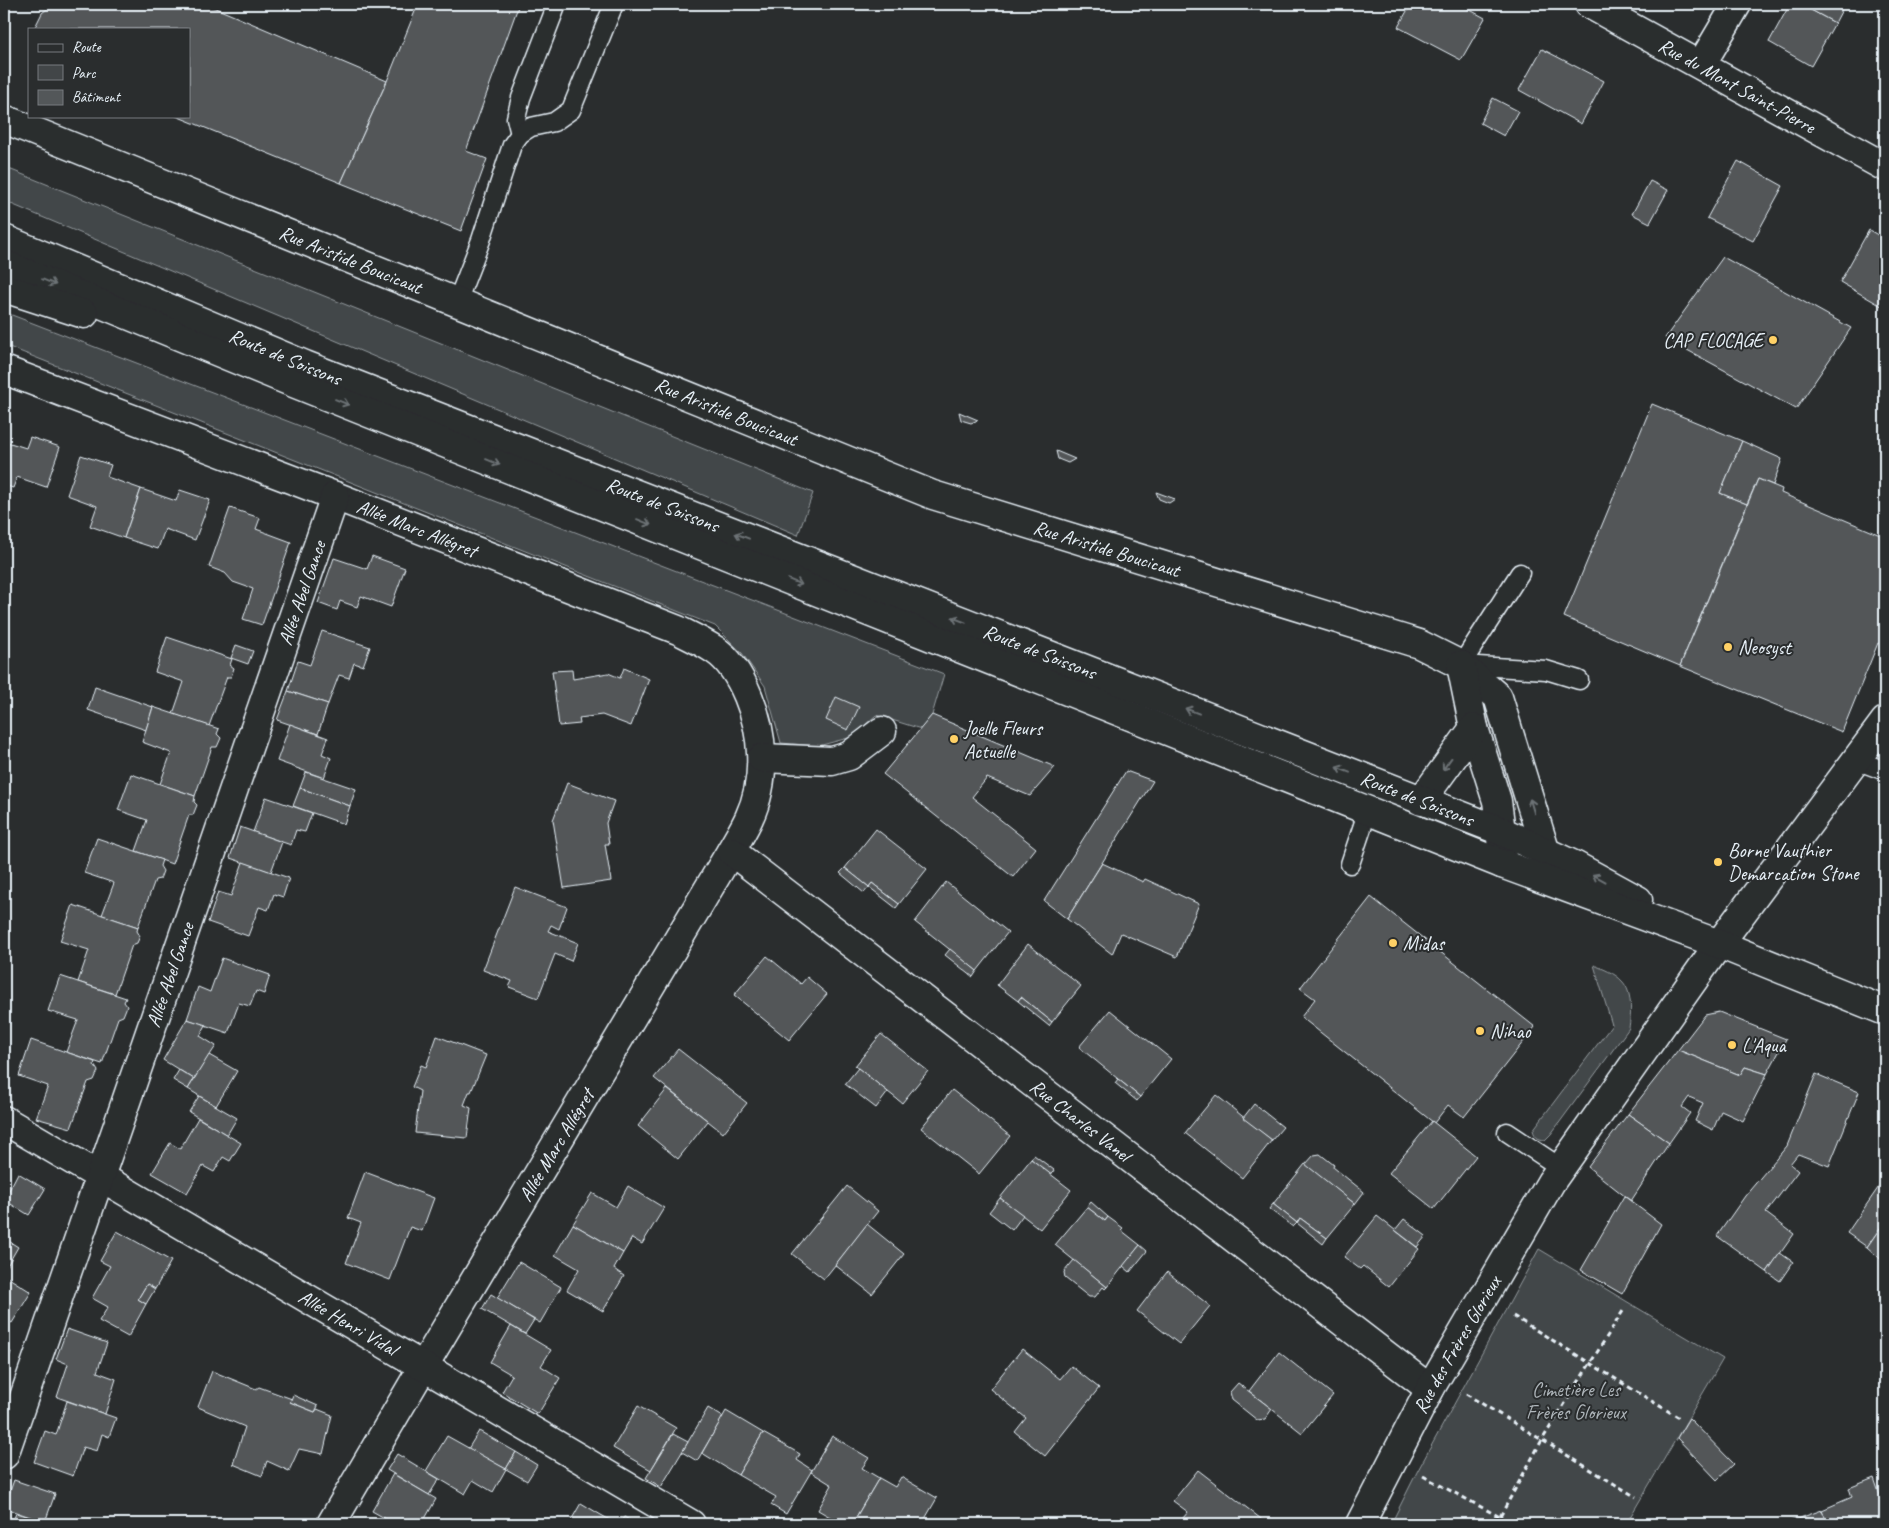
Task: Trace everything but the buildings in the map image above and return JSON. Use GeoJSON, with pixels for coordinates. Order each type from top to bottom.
{"type":"FeatureCollection","features":[{"type":"Feature","properties":{"kind":"street","name":"Rue du Mont Saint-Pierre"},"geometry":{"type":"LineString","coordinates":[[1589,4],[1885,168]]}},
{"type":"Feature","properties":{"kind":"street"},"geometry":{"type":"LineString","coordinates":[[1701,65],[1737,4]]}},
{"type":"Feature","properties":{"kind":"street","name":"Rue Aristide Boucicaut"},"geometry":{"type":"LineString","coordinates":[[4,119],[933,495],[1419,644],[1462,665],[1498,697],[1546,853]]}},
{"type":"Feature","properties":{"kind":"street","name":"Route de Soissons"},"geometry":{"type":"LineString","coordinates":[[4,239],[305,365],[1501,831],[1576,866],[1718,944]]}},
{"type":"Feature","properties":{"kind":"street","name":"Route de Soissons"},"geometry":{"type":"LineString","coordinates":[[4,264],[296,384],[1502,864],[1718,944]]}},
{"type":"Feature","properties":{"kind":"street"},"geometry":{"type":"LineString","coordinates":[[4,288],[296,384]]}},
{"type":"Feature","properties":{"kind":"street","name":"Allée Marc Allégret"},"geometry":{"type":"LineString","coordinates":[[4,370],[335,496],[678,630],[716,650],[732,667],[755,711],[760,733],[762,758],[758,790],[750,817],[331,1524]]}},
{"type":"Feature","properties":{"kind":"street","name":"Allée Abel Gance"},"geometry":{"type":"LineString","coordinates":[[4,1454],[335,496]]}},
{"type":"Feature","properties":{"kind":"street"},"geometry":{"type":"LineString","coordinates":[[1462,665],[1474,728],[1497,801],[1501,831],[1502,864]]}},
{"type":"Feature","properties":{"kind":"street"},"geometry":{"type":"LineString","coordinates":[[1085,698],[1096,673]]}},
{"type":"Feature","properties":{"kind":"street","name":"Rue des Frères Glorieux"},"geometry":{"type":"LineString","coordinates":[[1360,1524],[1430,1389],[1551,1182],[1718,944],[1885,721]]}},
{"type":"Feature","properties":{"kind":"street"},"geometry":{"type":"LineString","coordinates":[[1421,801],[1474,728]]}},
{"type":"Feature","properties":{"kind":"street"},"geometry":{"type":"LineString","coordinates":[[762,758],[832,761],[849,756],[882,731]]}},
{"type":"Feature","properties":{"kind":"street","name":"Rue Charles Vanel"},"geometry":{"type":"LineString","coordinates":[[731,852],[1430,1389]]}},
{"type":"Feature","properties":{"kind":"street"},"geometry":{"type":"LineString","coordinates":[[1718,944],[1885,1011]]}},
{"type":"Feature","properties":{"kind":"street","name":"Allée Henri Vidal"},"geometry":{"type":"LineString","coordinates":[[4,1120],[691,1524]]}},
{"type":"Feature","properties":{"kind":"lane"},"geometry":{"type":"LineString","coordinates":[[520,134],[516,118],[521,98],[557,4]]}},
{"type":"Feature","properties":{"kind":"lane"},"geometry":{"type":"LineString","coordinates":[[457,302],[481,240],[512,145],[520,134],[531,127],[554,122],[571,110],[614,4]]}},
{"type":"Feature","properties":{"kind":"lane"},"geometry":{"type":"LineString","coordinates":[[1462,665],[1520,573]]}},
{"type":"Feature","properties":{"kind":"lane","name":"Rue Aristide Boucicaut"},"geometry":{"type":"LineString","coordinates":[[1462,665],[1546,670],[1579,680]]}},
{"type":"Feature","properties":{"kind":"lane"},"geometry":{"type":"LineString","coordinates":[[1856,760],[1885,772]]}},
{"type":"Feature","properties":{"kind":"lane","name":"Route de Soissons"},"geometry":{"type":"LineString","coordinates":[[1350,864],[1368,810]]}},
{"type":"Feature","properties":{"kind":"lane"},"geometry":{"type":"LineString","coordinates":[[1507,1132],[1561,1168]]}},
{"type":"Feature","properties":{"kind":"path"},"geometry":{"type":"LineString","coordinates":[[1496,1524],[1542,1440],[1623,1311]]}},
{"type":"Feature","properties":{"kind":"path"},"geometry":{"type":"LineString","coordinates":[[1506,1312],[1681,1419]]}},
{"type":"Feature","properties":{"kind":"path"},"geometry":{"type":"LineString","coordinates":[[1464,1393],[1636,1497]]}},
{"type":"Feature","properties":{"kind":"path"},"geometry":{"type":"LineString","coordinates":[[1417,1472],[1513,1524]]}},
{"type":"Feature","properties":{"kind":"green space"},"geometry":{"type":"Polygon","coordinates":[[[4,167],[813,493],[798,535],[4,201],[4,167]]]}},
{"type":"Feature","properties":{"kind":"green space"},"geometry":{"type":"Polygon","coordinates":[[[4,312],[944,674],[932,715],[921,729],[876,715],[852,737],[818,746],[781,743],[765,686],[742,653],[715,626],[4,345],[4,312]]]}},
{"type":"Feature","properties":{"kind":"green space"},"geometry":{"type":"Polygon","coordinates":[[[1594,965],[1616,976],[1626,986],[1630,997],[1629,1028],[1551,1134],[1545,1140],[1540,1139],[1533,1130],[1612,1025],[1594,965]]]}},
{"type":"Feature","properties":{"kind":"green space","name":"Cimetière Les Frères Glorieux"},"geometry":{"type":"Polygon","coordinates":[[[1539,1249],[1723,1359],[1626,1524],[1391,1524],[1417,1472],[1539,1249]]]}},
{"type":"Feature","properties":{"kind":"place","name":"CAP FLOCAGE"},"geometry":{"type":"Point","coordinates":[1773,340]}},
{"type":"Feature","properties":{"kind":"place","name":"Neosyst"},"geometry":{"type":"Point","coordinates":[1728,647]}},
{"type":"Feature","properties":{"kind":"place","name":"Joelle Fleurs Actuelle"},"geometry":{"type":"Point","coordinates":[954,739]}},
{"type":"Feature","properties":{"kind":"place","name":"Borne Vauthier Demarcation Stone"},"geometry":{"type":"Point","coordinates":[1718,862]}},
{"type":"Feature","properties":{"kind":"place","name":"Midas"},"geometry":{"type":"Point","coordinates":[1393,943]}},
{"type":"Feature","properties":{"kind":"place","name":"Nihao"},"geometry":{"type":"Point","coordinates":[1480,1031]}},
{"type":"Feature","properties":{"kind":"place","name":"L'Aqua"},"geometry":{"type":"Point","coordinates":[1732,1045]}}]}
